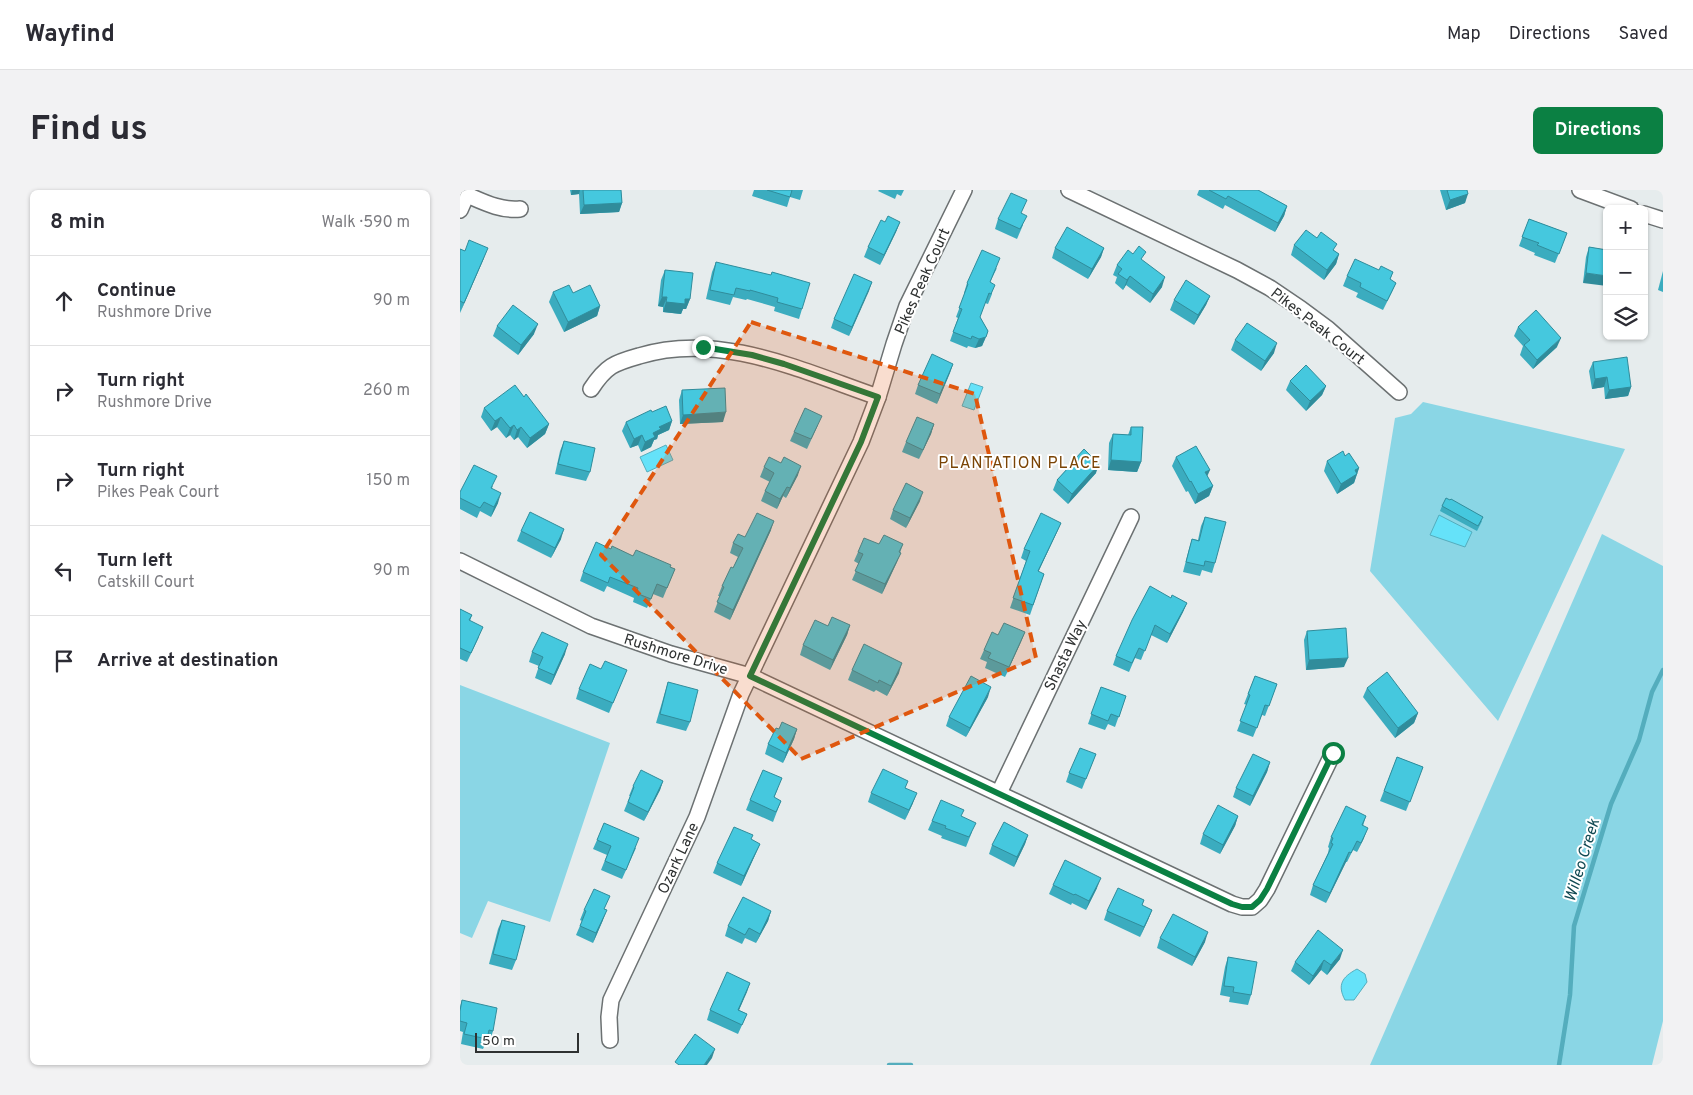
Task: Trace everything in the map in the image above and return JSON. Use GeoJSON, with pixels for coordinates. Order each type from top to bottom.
{"type":"FeatureCollection","features":[{"type":"Feature","properties":{"kind":"street","name":"Pikes Peak Court"},"geometry":{"type":"LineString","coordinates":[[750,676],[861,442],[878,397],[907,306],[964,190]]}},
{"type":"Feature","properties":{"kind":"street","name":"Pikes Peak Court"},"geometry":{"type":"LineString","coordinates":[[1069,190],[1237,270],[1270,288],[1328,330],[1399,392]]}},
{"type":"Feature","properties":{"kind":"street"},"geometry":{"type":"LineString","coordinates":[[1580,190],[1620,205]]}},
{"type":"Feature","properties":{"kind":"street"},"geometry":{"type":"LineString","coordinates":[[460,210],[463,193],[496,207],[509,210],[520,209]]}},
{"type":"Feature","properties":{"kind":"street"},"geometry":{"type":"LineString","coordinates":[[1648,215],[1663,220]]}},
{"type":"Feature","properties":{"kind":"street"},"geometry":{"type":"LineString","coordinates":[[591,389],[600,375],[614,363],[651,352],[703,347],[760,357],[878,397]]}},
{"type":"Feature","properties":{"kind":"street","name":"Shasta Way"},"geometry":{"type":"LineString","coordinates":[[999,793],[1131,517]]}},
{"type":"Feature","properties":{"kind":"street","name":"Rushmore Drive"},"geometry":{"type":"LineString","coordinates":[[460,561],[591,626],[671,654],[750,676],[1232,904],[1242,907],[1252,907],[1260,900],[1267,889],[1333,753]]}},
{"type":"Feature","properties":{"kind":"street","name":"Ozark Lane"},"geometry":{"type":"LineString","coordinates":[[610,1040],[611,1000],[697,817],[741,694],[750,676]]}},
{"type":"Feature","properties":{"kind":"highlighted area"},"geometry":{"type":"Polygon","coordinates":[[[751,322],[975,394],[1036,658],[801,759],[601,555],[751,322]]]}},
{"type":"Feature","properties":{"kind":"shaded area"},"geometry":{"type":"Polygon","coordinates":[[[971,383],[983,387],[974,410],[962,406],[971,383]]]}},
{"type":"Feature","properties":{"kind":"shaded area"},"geometry":{"type":"Polygon","coordinates":[[[1423,402],[1625,449],[1498,721],[1370,571],[1395,418],[1411,414],[1423,402]]]}},
{"type":"Feature","properties":{"kind":"shaded area"},"geometry":{"type":"Polygon","coordinates":[[[666,445],[673,460],[647,472],[640,457],[666,445]]]}},
{"type":"Feature","properties":{"kind":"shaded area"},"geometry":{"type":"Polygon","coordinates":[[[1439,515],[1472,532],[1465,547],[1430,535],[1439,515]]]}},
{"type":"Feature","properties":{"kind":"shaded area"},"geometry":{"type":"Polygon","coordinates":[[[1602,534],[1663,566],[1663,1021],[1652,1065],[1370,1065],[1602,534]]]}},
{"type":"Feature","properties":{"kind":"shaded area"},"geometry":{"type":"Polygon","coordinates":[[[460,685],[610,743],[550,922],[488,901],[472,938],[460,933],[460,685]]]}},
{"type":"Feature","properties":{"kind":"shaded area"},"geometry":{"type":"Polygon","coordinates":[[[1357,969],[1365,974],[1367,982],[1354,1000],[1345,1000],[1341,990],[1342,982],[1357,969]]]}},
{"type":"Feature","properties":{"kind":"building"},"geometry":{"type":"Polygon","coordinates":[[[583,190],[621,190],[622,203],[584,205],[583,190]]]}},
{"type":"Feature","properties":{"kind":"building"},"geometry":{"type":"Polygon","coordinates":[[[767,190],[792,190],[790,197],[767,190]]]}},
{"type":"Feature","properties":{"kind":"building"},"geometry":{"type":"Polygon","coordinates":[[[1209,190],[1258,190],[1287,206],[1278,223],[1228,196],[1226,199],[1209,190]]]}},
{"type":"Feature","properties":{"kind":"building"},"geometry":{"type":"Polygon","coordinates":[[[1447,190],[1467,190],[1468,194],[1450,200],[1447,190]]]}},
{"type":"Feature","properties":{"kind":"building"},"geometry":{"type":"Polygon","coordinates":[[[1011,193],[1027,200],[1021,213],[1027,216],[1020,229],[998,219],[1011,193]]]}},
{"type":"Feature","properties":{"kind":"building"},"geometry":{"type":"Polygon","coordinates":[[[888,216],[900,222],[884,255],[868,247],[881,220],[885,222],[888,216]]]}},
{"type":"Feature","properties":{"kind":"building"},"geometry":{"type":"Polygon","coordinates":[[[1529,219],[1567,233],[1559,254],[1537,245],[1539,243],[1522,237],[1529,219]]]}},
{"type":"Feature","properties":{"kind":"building"},"geometry":{"type":"Polygon","coordinates":[[[1067,227],[1104,248],[1092,269],[1055,248],[1067,227]]]}},
{"type":"Feature","properties":{"kind":"building"},"geometry":{"type":"Polygon","coordinates":[[[1306,230],[1317,238],[1321,232],[1337,244],[1333,250],[1339,254],[1327,270],[1294,245],[1306,230]]]}},
{"type":"Feature","properties":{"kind":"building"},"geometry":{"type":"Polygon","coordinates":[[[469,240],[488,248],[464,303],[460,301],[460,249],[465,251],[469,240]]]}},
{"type":"Feature","properties":{"kind":"building"},"geometry":{"type":"Polygon","coordinates":[[[1139,246],[1146,252],[1141,259],[1165,277],[1153,294],[1130,276],[1127,280],[1118,274],[1122,269],[1117,265],[1128,250],[1133,254],[1139,246]]]}},
{"type":"Feature","properties":{"kind":"building"},"geometry":{"type":"Polygon","coordinates":[[[1589,247],[1603,249],[1603,275],[1586,273],[1589,247]]]}},
{"type":"Feature","properties":{"kind":"building"},"geometry":{"type":"Polygon","coordinates":[[[982,250],[1000,258],[990,282],[995,285],[991,294],[989,293],[980,317],[988,331],[986,337],[979,339],[972,336],[971,339],[953,332],[962,309],[959,308],[967,283],[982,250]]]}},
{"type":"Feature","properties":{"kind":"building"},"geometry":{"type":"Polygon","coordinates":[[[1355,259],[1379,270],[1381,266],[1393,272],[1390,279],[1396,283],[1387,301],[1360,287],[1361,283],[1347,276],[1355,259]]]}},
{"type":"Feature","properties":{"kind":"building"},"geometry":{"type":"Polygon","coordinates":[[[716,262],[771,275],[772,272],[810,283],[802,309],[777,302],[778,298],[750,290],[736,288],[734,295],[710,290],[716,262]]]}},
{"type":"Feature","properties":{"kind":"building"},"geometry":{"type":"Polygon","coordinates":[[[665,270],[693,273],[690,299],[685,299],[685,304],[666,302],[667,297],[662,297],[665,270]]]}},
{"type":"Feature","properties":{"kind":"building"},"geometry":{"type":"Polygon","coordinates":[[[854,274],[872,282],[852,327],[834,319],[854,274]]]}},
{"type":"Feature","properties":{"kind":"building"},"geometry":{"type":"Polygon","coordinates":[[[1186,280],[1210,296],[1198,315],[1174,300],[1186,280]]]}},
{"type":"Feature","properties":{"kind":"building"},"geometry":{"type":"Polygon","coordinates":[[[569,285],[573,293],[590,285],[600,306],[568,322],[553,292],[569,285]]]}},
{"type":"Feature","properties":{"kind":"building"},"geometry":{"type":"Polygon","coordinates":[[[513,305],[538,324],[521,345],[497,326],[513,305]]]}},
{"type":"Feature","properties":{"kind":"building"},"geometry":{"type":"Polygon","coordinates":[[[1536,310],[1561,338],[1537,360],[1524,345],[1530,340],[1518,327],[1536,310]]]}},
{"type":"Feature","properties":{"kind":"building"},"geometry":{"type":"Polygon","coordinates":[[[1247,323],[1277,343],[1265,361],[1235,340],[1247,323]]]}},
{"type":"Feature","properties":{"kind":"building"},"geometry":{"type":"Polygon","coordinates":[[[932,354],[953,364],[940,394],[918,385],[932,354]]]}},
{"type":"Feature","properties":{"kind":"building"},"geometry":{"type":"Polygon","coordinates":[[[1627,357],[1631,387],[1609,390],[1607,377],[1595,379],[1593,362],[1627,357]]]}},
{"type":"Feature","properties":{"kind":"building"},"geometry":{"type":"Polygon","coordinates":[[[1306,365],[1326,386],[1310,401],[1290,381],[1306,365]]]}},
{"type":"Feature","properties":{"kind":"building"},"geometry":{"type":"Polygon","coordinates":[[[515,385],[524,397],[526,394],[549,424],[530,438],[521,427],[517,430],[514,425],[510,428],[501,417],[495,421],[484,408],[515,385]]]}},
{"type":"Feature","properties":{"kind":"building"},"geometry":{"type":"Polygon","coordinates":[[[725,388],[726,412],[683,415],[682,390],[725,388]]]}},
{"type":"Feature","properties":{"kind":"building"},"geometry":{"type":"Polygon","coordinates":[[[666,406],[672,421],[659,427],[661,429],[653,433],[655,437],[645,442],[642,435],[634,439],[626,422],[651,410],[652,412],[666,406]]]}},
{"type":"Feature","properties":{"kind":"building"},"geometry":{"type":"Polygon","coordinates":[[[805,408],[822,416],[811,439],[794,432],[805,408]]]}},
{"type":"Feature","properties":{"kind":"building"},"geometry":{"type":"Polygon","coordinates":[[[917,417],[934,424],[923,450],[906,442],[917,417]]]}},
{"type":"Feature","properties":{"kind":"building"},"geometry":{"type":"Polygon","coordinates":[[[1131,427],[1143,427],[1141,462],[1111,460],[1113,434],[1131,435],[1131,427]]]}},
{"type":"Feature","properties":{"kind":"building"},"geometry":{"type":"Polygon","coordinates":[[[564,441],[595,448],[590,472],[558,464],[564,441]]]}},
{"type":"Feature","properties":{"kind":"building"},"geometry":{"type":"Polygon","coordinates":[[[1196,446],[1210,470],[1205,472],[1213,486],[1198,494],[1176,457],[1196,446]]]}},
{"type":"Feature","properties":{"kind":"building"},"geometry":{"type":"Polygon","coordinates":[[[1084,449],[1099,464],[1072,494],[1057,480],[1084,449]]]}},
{"type":"Feature","properties":{"kind":"building"},"geometry":{"type":"Polygon","coordinates":[[[1343,451],[1345,456],[1349,453],[1359,468],[1355,470],[1357,474],[1341,484],[1327,461],[1343,451]]]}},
{"type":"Feature","properties":{"kind":"building"},"geometry":{"type":"Polygon","coordinates":[[[769,457],[781,463],[784,457],[801,466],[790,488],[787,487],[780,499],[765,491],[774,473],[764,467],[769,457]]]}},
{"type":"Feature","properties":{"kind":"building"},"geometry":{"type":"Polygon","coordinates":[[[474,465],[497,476],[491,488],[501,493],[494,507],[484,502],[480,508],[460,498],[460,492],[474,465]]]}},
{"type":"Feature","properties":{"kind":"building"},"geometry":{"type":"Polygon","coordinates":[[[906,483],[923,492],[910,518],[893,510],[906,483]]]}},
{"type":"Feature","properties":{"kind":"building"},"geometry":{"type":"Polygon","coordinates":[[[1446,498],[1483,517],[1478,526],[1442,506],[1446,498]]]}},
{"type":"Feature","properties":{"kind":"building"},"geometry":{"type":"Polygon","coordinates":[[[530,512],[564,529],[555,548],[521,531],[530,512]]]}},
{"type":"Feature","properties":{"kind":"building"},"geometry":{"type":"Polygon","coordinates":[[[757,513],[774,521],[733,610],[717,602],[731,567],[733,568],[743,548],[733,543],[738,534],[745,537],[757,513]]]}},
{"type":"Feature","properties":{"kind":"building"},"geometry":{"type":"Polygon","coordinates":[[[1041,513],[1061,523],[1038,571],[1044,574],[1033,605],[1013,598],[1030,551],[1024,549],[1041,513]]]}},
{"type":"Feature","properties":{"kind":"building"},"geometry":{"type":"Polygon","coordinates":[[[1205,517],[1226,522],[1215,563],[1205,561],[1204,566],[1186,562],[1192,539],[1199,541],[1205,517]]]}},
{"type":"Feature","properties":{"kind":"building"},"geometry":{"type":"Polygon","coordinates":[[[884,535],[903,544],[899,552],[901,553],[885,584],[855,571],[863,554],[858,552],[864,538],[879,544],[884,535]]]}},
{"type":"Feature","properties":{"kind":"building"},"geometry":{"type":"Polygon","coordinates":[[[596,542],[611,549],[612,546],[633,556],[636,550],[671,565],[670,567],[675,569],[667,588],[657,584],[651,599],[636,593],[638,588],[610,577],[608,583],[583,572],[596,542]]]}},
{"type":"Feature","properties":{"kind":"building"},"geometry":{"type":"Polygon","coordinates":[[[1150,586],[1171,598],[1172,595],[1187,603],[1170,634],[1155,625],[1145,651],[1139,648],[1132,663],[1116,656],[1150,586]]]}},
{"type":"Feature","properties":{"kind":"building"},"geometry":{"type":"Polygon","coordinates":[[[460,609],[472,615],[469,620],[483,627],[471,653],[460,648],[460,609]]]}},
{"type":"Feature","properties":{"kind":"building"},"geometry":{"type":"Polygon","coordinates":[[[832,617],[850,625],[833,660],[803,645],[815,620],[828,626],[832,617]]]}},
{"type":"Feature","properties":{"kind":"building"},"geometry":{"type":"Polygon","coordinates":[[[1004,623],[1025,632],[1009,667],[988,658],[991,653],[984,650],[992,632],[998,635],[1004,623]]]}},
{"type":"Feature","properties":{"kind":"building"},"geometry":{"type":"Polygon","coordinates":[[[1346,628],[1348,658],[1309,660],[1307,631],[1346,628]]]}},
{"type":"Feature","properties":{"kind":"building"},"geometry":{"type":"Polygon","coordinates":[[[542,632],[568,644],[554,675],[538,668],[543,657],[532,652],[542,632]]]}},
{"type":"Feature","properties":{"kind":"building"},"geometry":{"type":"Polygon","coordinates":[[[864,644],[902,663],[891,686],[879,680],[878,683],[852,670],[864,644]]]}},
{"type":"Feature","properties":{"kind":"building"},"geometry":{"type":"Polygon","coordinates":[[[605,661],[627,670],[613,703],[579,689],[590,664],[601,669],[605,661]]]}},
{"type":"Feature","properties":{"kind":"building"},"geometry":{"type":"Polygon","coordinates":[[[1387,672],[1418,713],[1398,728],[1367,688],[1387,672]]]}},
{"type":"Feature","properties":{"kind":"building"},"geometry":{"type":"Polygon","coordinates":[[[971,676],[991,687],[970,728],[949,717],[971,676]]]}},
{"type":"Feature","properties":{"kind":"building"},"geometry":{"type":"Polygon","coordinates":[[[1255,676],[1277,684],[1269,706],[1265,705],[1257,728],[1240,721],[1255,676]]]}},
{"type":"Feature","properties":{"kind":"building"},"geometry":{"type":"Polygon","coordinates":[[[668,682],[698,690],[690,722],[660,714],[668,682]]]}},
{"type":"Feature","properties":{"kind":"building"},"geometry":{"type":"Polygon","coordinates":[[[1101,687],[1126,696],[1119,717],[1111,714],[1108,721],[1091,714],[1101,687]]]}},
{"type":"Feature","properties":{"kind":"building"},"geometry":{"type":"Polygon","coordinates":[[[782,722],[797,729],[786,753],[768,744],[776,728],[779,729],[782,722]]]}},
{"type":"Feature","properties":{"kind":"building"},"geometry":{"type":"Polygon","coordinates":[[[1080,748],[1096,754],[1086,779],[1069,773],[1080,748]]]}},
{"type":"Feature","properties":{"kind":"building"},"geometry":{"type":"Polygon","coordinates":[[[1253,754],[1270,762],[1253,796],[1236,788],[1253,754]]]}},
{"type":"Feature","properties":{"kind":"building"},"geometry":{"type":"Polygon","coordinates":[[[1397,757],[1423,767],[1410,802],[1384,791],[1397,757]]]}},
{"type":"Feature","properties":{"kind":"building"},"geometry":{"type":"Polygon","coordinates":[[[883,769],[908,781],[905,788],[917,793],[909,810],[871,793],[883,769]]]}},
{"type":"Feature","properties":{"kind":"building"},"geometry":{"type":"Polygon","coordinates":[[[641,770],[663,781],[648,812],[628,802],[641,770]]]}},
{"type":"Feature","properties":{"kind":"building"},"geometry":{"type":"Polygon","coordinates":[[[763,770],[782,778],[774,797],[781,801],[776,812],[750,800],[763,770]]]}},
{"type":"Feature","properties":{"kind":"building"},"geometry":{"type":"Polygon","coordinates":[[[941,800],[964,810],[961,816],[976,823],[969,837],[932,821],[941,800]]]}},
{"type":"Feature","properties":{"kind":"building"},"geometry":{"type":"Polygon","coordinates":[[[1218,805],[1238,816],[1223,845],[1203,834],[1218,805]]]}},
{"type":"Feature","properties":{"kind":"building"},"geometry":{"type":"Polygon","coordinates":[[[1346,806],[1366,816],[1362,825],[1368,828],[1361,843],[1357,841],[1351,853],[1349,852],[1330,893],[1313,885],[1333,844],[1331,843],[1333,838],[1331,837],[1346,806]]]}},
{"type":"Feature","properties":{"kind":"building"},"geometry":{"type":"Polygon","coordinates":[[[1004,822],[1028,835],[1017,857],[992,845],[1004,822]]]}},
{"type":"Feature","properties":{"kind":"building"},"geometry":{"type":"Polygon","coordinates":[[[604,823],[639,838],[626,870],[605,861],[611,846],[597,840],[604,823]]]}},
{"type":"Feature","properties":{"kind":"building"},"geometry":{"type":"Polygon","coordinates":[[[734,827],[753,835],[751,839],[760,844],[744,876],[717,863],[734,827]]]}},
{"type":"Feature","properties":{"kind":"building"},"geometry":{"type":"Polygon","coordinates":[[[1065,860],[1101,878],[1089,901],[1053,885],[1065,860]]]}},
{"type":"Feature","properties":{"kind":"building"},"geometry":{"type":"Polygon","coordinates":[[[1118,888],[1144,900],[1142,905],[1152,910],[1144,927],[1107,911],[1118,888]]]}},
{"type":"Feature","properties":{"kind":"building"},"geometry":{"type":"Polygon","coordinates":[[[594,889],[610,896],[604,909],[607,910],[596,933],[580,926],[586,911],[584,910],[594,889]]]}},
{"type":"Feature","properties":{"kind":"building"},"geometry":{"type":"Polygon","coordinates":[[[743,897],[771,911],[760,934],[749,928],[745,935],[728,926],[743,897]]]}},
{"type":"Feature","properties":{"kind":"building"},"geometry":{"type":"Polygon","coordinates":[[[1173,914],[1208,932],[1195,957],[1160,938],[1173,914]]]}},
{"type":"Feature","properties":{"kind":"building"},"geometry":{"type":"Polygon","coordinates":[[[502,920],[525,926],[516,960],[493,954],[502,920]]]}},
{"type":"Feature","properties":{"kind":"building"},"geometry":{"type":"Polygon","coordinates":[[[1318,930],[1343,950],[1331,965],[1324,960],[1313,976],[1295,962],[1318,930]]]}},
{"type":"Feature","properties":{"kind":"building"},"geometry":{"type":"Polygon","coordinates":[[[1228,957],[1257,962],[1251,995],[1233,992],[1234,987],[1224,986],[1228,957]]]}},
{"type":"Feature","properties":{"kind":"building"},"geometry":{"type":"Polygon","coordinates":[[[727,972],[750,983],[738,1010],[747,1014],[742,1025],[710,1010],[727,972]]]}},
{"type":"Feature","properties":{"kind":"building"},"geometry":{"type":"Polygon","coordinates":[[[462,1000],[497,1008],[493,1031],[489,1030],[487,1039],[464,1034],[467,1023],[460,1021],[462,1000]]]}},
{"type":"Feature","properties":{"kind":"building"},"geometry":{"type":"Polygon","coordinates":[[[695,1034],[715,1049],[704,1065],[679,1065],[675,1062],[695,1034]]]}},
{"type":"Feature","properties":{"kind":"waterway","name":"Willeo Creek"},"geometry":{"type":"LineString","coordinates":[[1559,1065],[1570,995],[1574,926],[1611,804],[1639,740],[1652,692],[1663,670]]}},
{"type":"Feature","properties":{"kind":"waterway","name":"Willeo Creek"},"geometry":{"type":"LineString","coordinates":[[889,1065],[911,1065]]}},
{"type":"Feature","properties":{"kind":"district","name":"PLANTATION PLACE"},"geometry":{"type":"Point","coordinates":[1020,462]}},
{"type":"Feature","properties":{"kind":"route"},"geometry":{"type":"LineString","coordinates":[[703,347],[752,355],[784,364],[878,397],[861,442],[750,676],[1232,904],[1242,907],[1252,907],[1260,900],[1267,889],[1333,753]]}}]}
